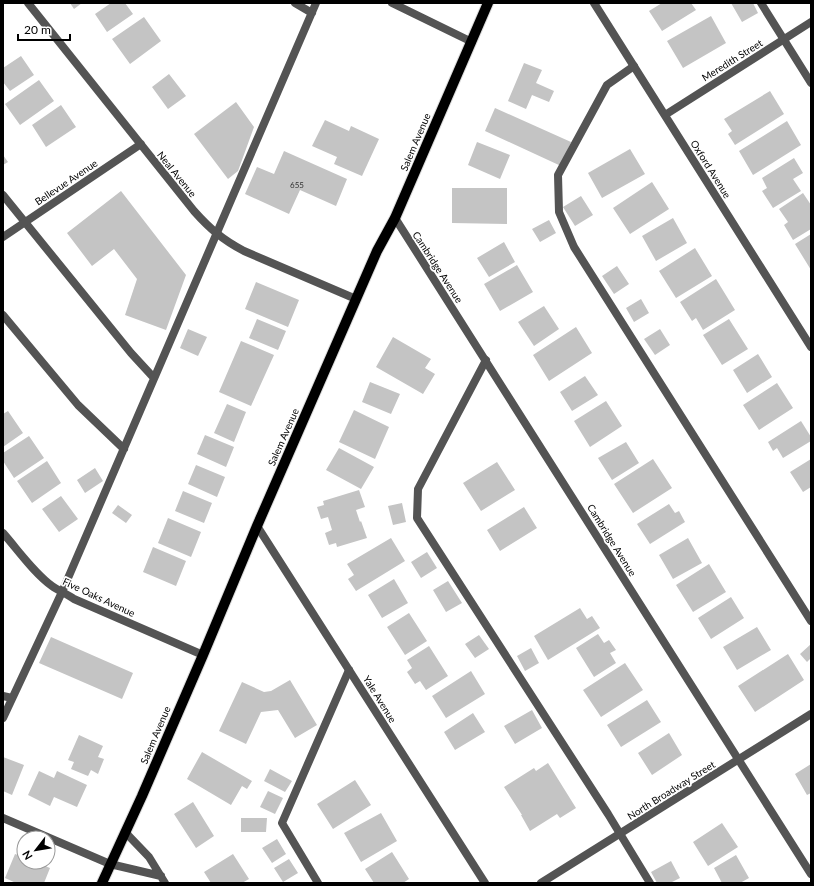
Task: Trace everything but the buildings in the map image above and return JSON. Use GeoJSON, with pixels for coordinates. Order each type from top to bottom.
{"type":"FeatureCollection","features":[{"type":"Feature","properties":{"kind":"main road","name":"Salem Avenue"},"geometry":{"type":"LineString","coordinates":[[102,883],[142,796],[257,526],[377,251],[395,218],[488,3]]}},
{"type":"Feature","properties":{"kind":"street","name":"Neal Avenue"},"geometry":{"type":"LineString","coordinates":[[28,3],[205,224],[217,234],[244,251],[356,299]]}},
{"type":"Feature","properties":{"kind":"street"},"geometry":{"type":"LineString","coordinates":[[295,3],[312,13]]}},
{"type":"Feature","properties":{"kind":"street"},"geometry":{"type":"LineString","coordinates":[[3,718],[62,592],[316,3]]}},
{"type":"Feature","properties":{"kind":"street"},"geometry":{"type":"LineString","coordinates":[[392,3],[472,42]]}},
{"type":"Feature","properties":{"kind":"street","name":"Oxford Avenue"},"geometry":{"type":"LineString","coordinates":[[594,3],[811,347]]}},
{"type":"Feature","properties":{"kind":"street"},"geometry":{"type":"LineString","coordinates":[[761,3],[811,83]]}},
{"type":"Feature","properties":{"kind":"street","name":"Meredith Street"},"geometry":{"type":"LineString","coordinates":[[664,114],[811,22]]}},
{"type":"Feature","properties":{"kind":"street"},"geometry":{"type":"LineString","coordinates":[[634,66],[607,85],[558,175],[559,212],[574,247],[811,621]]}},
{"type":"Feature","properties":{"kind":"street","name":"Bellevue Avenue"},"geometry":{"type":"LineString","coordinates":[[3,236],[141,144]]}},
{"type":"Feature","properties":{"kind":"street"},"geometry":{"type":"LineString","coordinates":[[3,195],[131,353],[154,378]]}},
{"type":"Feature","properties":{"kind":"street","name":"Cambridge Avenue"},"geometry":{"type":"LineString","coordinates":[[395,218],[811,874]]}},
{"type":"Feature","properties":{"kind":"street"},"geometry":{"type":"LineString","coordinates":[[3,315],[78,405],[124,449]]}},
{"type":"Feature","properties":{"kind":"street"},"geometry":{"type":"LineString","coordinates":[[486,360],[418,489],[416,518],[620,833],[650,883]]}},
{"type":"Feature","properties":{"kind":"street","name":"Yale Avenue"},"geometry":{"type":"LineString","coordinates":[[257,526],[485,883]]}},
{"type":"Feature","properties":{"kind":"street","name":"Five Oaks Avenue"},"geometry":{"type":"LineString","coordinates":[[3,533],[38,574],[62,592],[74,599],[203,655]]}},
{"type":"Feature","properties":{"kind":"street"},"geometry":{"type":"LineString","coordinates":[[318,883],[282,823],[349,670]]}},
{"type":"Feature","properties":{"kind":"street"},"geometry":{"type":"LineString","coordinates":[[3,696],[12,698]]}},
{"type":"Feature","properties":{"kind":"street","name":"North Broadway Street"},"geometry":{"type":"LineString","coordinates":[[541,883],[811,714]]}},
{"type":"Feature","properties":{"kind":"street"},"geometry":{"type":"LineString","coordinates":[[3,818],[110,864],[163,879]]}},
{"type":"Feature","properties":{"kind":"street"},"geometry":{"type":"LineString","coordinates":[[125,832],[149,857],[163,879]]}}]}
